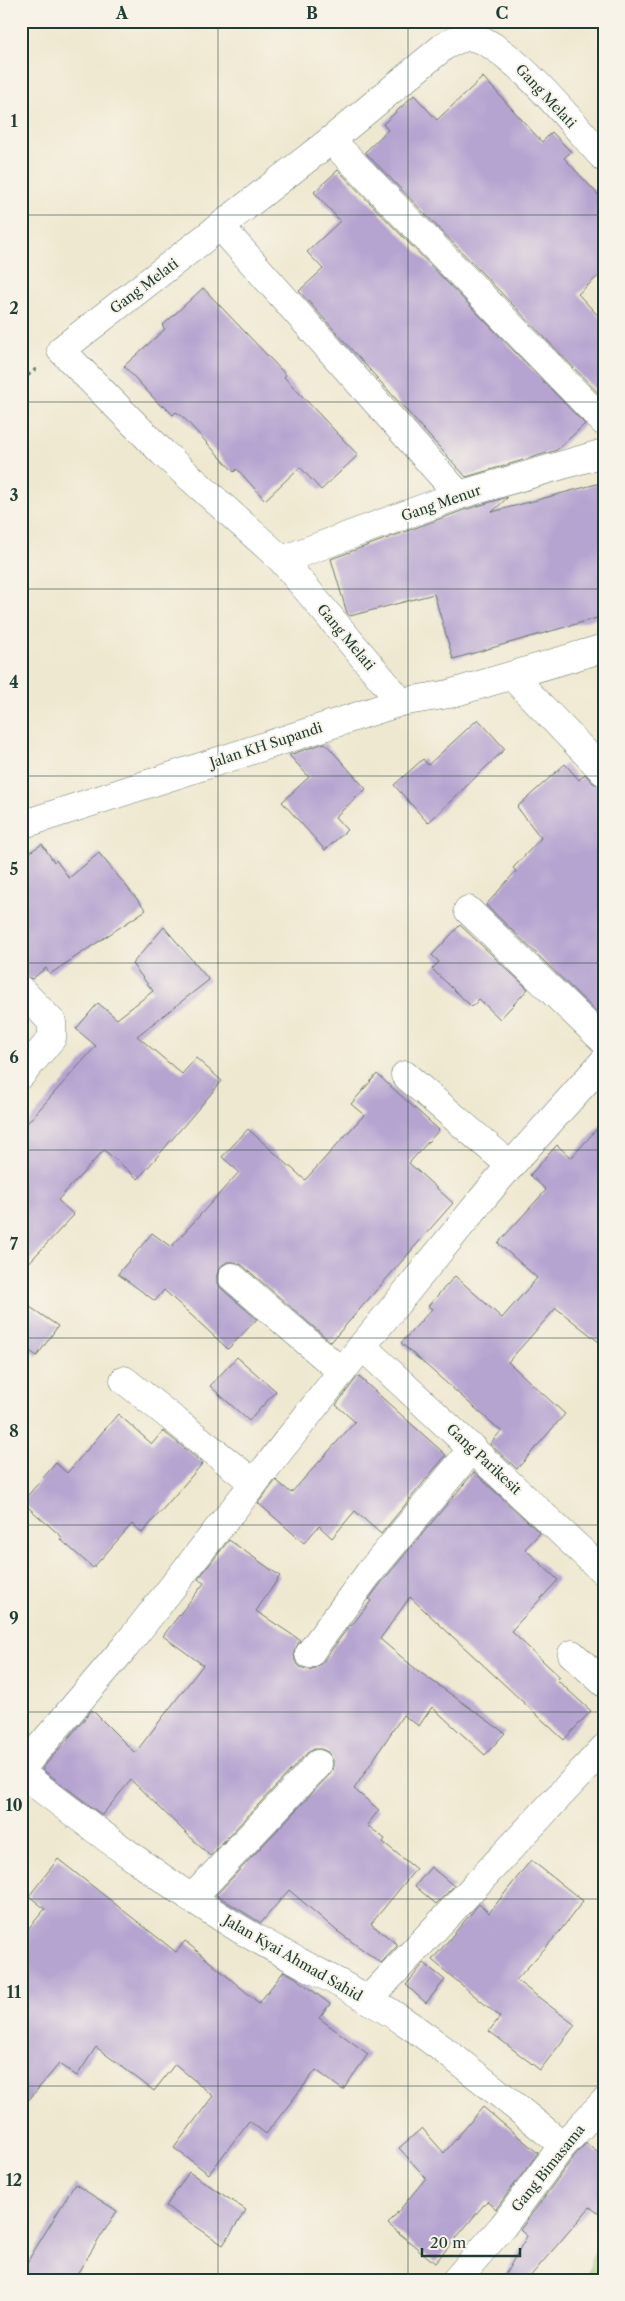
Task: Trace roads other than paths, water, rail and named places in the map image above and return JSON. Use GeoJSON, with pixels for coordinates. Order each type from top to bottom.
{"type":"FeatureCollection","features":[{"type":"Feature","properties":{"kind":"street","name":"Gang Melati"},"geometry":{"type":"LineString","coordinates":[[401,702],[282,560],[162,453],[61,350],[331,140],[443,46],[456,39],[472,37],[493,46],[518,64],[604,158]]}},
{"type":"Feature","properties":{"kind":"street"},"geometry":{"type":"LineString","coordinates":[[331,140],[604,422]]}},
{"type":"Feature","properties":{"kind":"street"},"geometry":{"type":"LineString","coordinates":[[221,227],[459,495]]}},
{"type":"Feature","properties":{"kind":"street","name":"Gang Menur"},"geometry":{"type":"LineString","coordinates":[[282,560],[459,495],[604,453]]}},
{"type":"Feature","properties":{"kind":"street"},"geometry":{"type":"LineString","coordinates":[[604,648],[513,677],[604,772]]}},
{"type":"Feature","properties":{"kind":"street","name":"Jalan KH Supandi"},"geometry":{"type":"LineString","coordinates":[[21,825],[401,702],[448,694],[513,677]]}},
{"type":"Feature","properties":{"kind":"street"},"geometry":{"type":"LineString","coordinates":[[468,910],[604,1041]]}},
{"type":"Feature","properties":{"kind":"street"},"geometry":{"type":"LineString","coordinates":[[21,990],[52,1022],[52,1038],[21,1075]]}},
{"type":"Feature","properties":{"kind":"street"},"geometry":{"type":"LineString","coordinates":[[21,1769],[125,1647],[362,1346],[511,1166],[604,1060]]}},
{"type":"Feature","properties":{"kind":"street"},"geometry":{"type":"LineString","coordinates":[[405,1075],[511,1166]]}},
{"type":"Feature","properties":{"kind":"street"},"geometry":{"type":"LineString","coordinates":[[232,1277],[342,1372]]}},
{"type":"Feature","properties":{"kind":"street","name":"Gang Parikesit"},"geometry":{"type":"LineString","coordinates":[[362,1346],[604,1572]]}},
{"type":"Feature","properties":{"kind":"street"},"geometry":{"type":"LineString","coordinates":[[124,1380],[254,1483]]}},
{"type":"Feature","properties":{"kind":"street"},"geometry":{"type":"LineString","coordinates":[[309,1654],[368,1573],[473,1448]]}},
{"type":"Feature","properties":{"kind":"street"},"geometry":{"type":"LineString","coordinates":[[572,1654],[604,1683]]}},
{"type":"Feature","properties":{"kind":"street"},"geometry":{"type":"LineString","coordinates":[[368,2000],[604,1748]]}},
{"type":"Feature","properties":{"kind":"street"},"geometry":{"type":"LineString","coordinates":[[191,1898],[318,1764]]}},
{"type":"Feature","properties":{"kind":"street","name":"Jalan Kyai Ahmad Sahid"},"geometry":{"type":"LineString","coordinates":[[21,1773],[137,1862],[191,1898],[282,1954],[368,2000],[406,2023],[449,2053],[563,2145]]}},
{"type":"Feature","properties":{"kind":"street","name":"Gang Bimasama"},"geometry":{"type":"LineString","coordinates":[[456,2280],[502,2226],[563,2145],[604,2102]]}}]}
